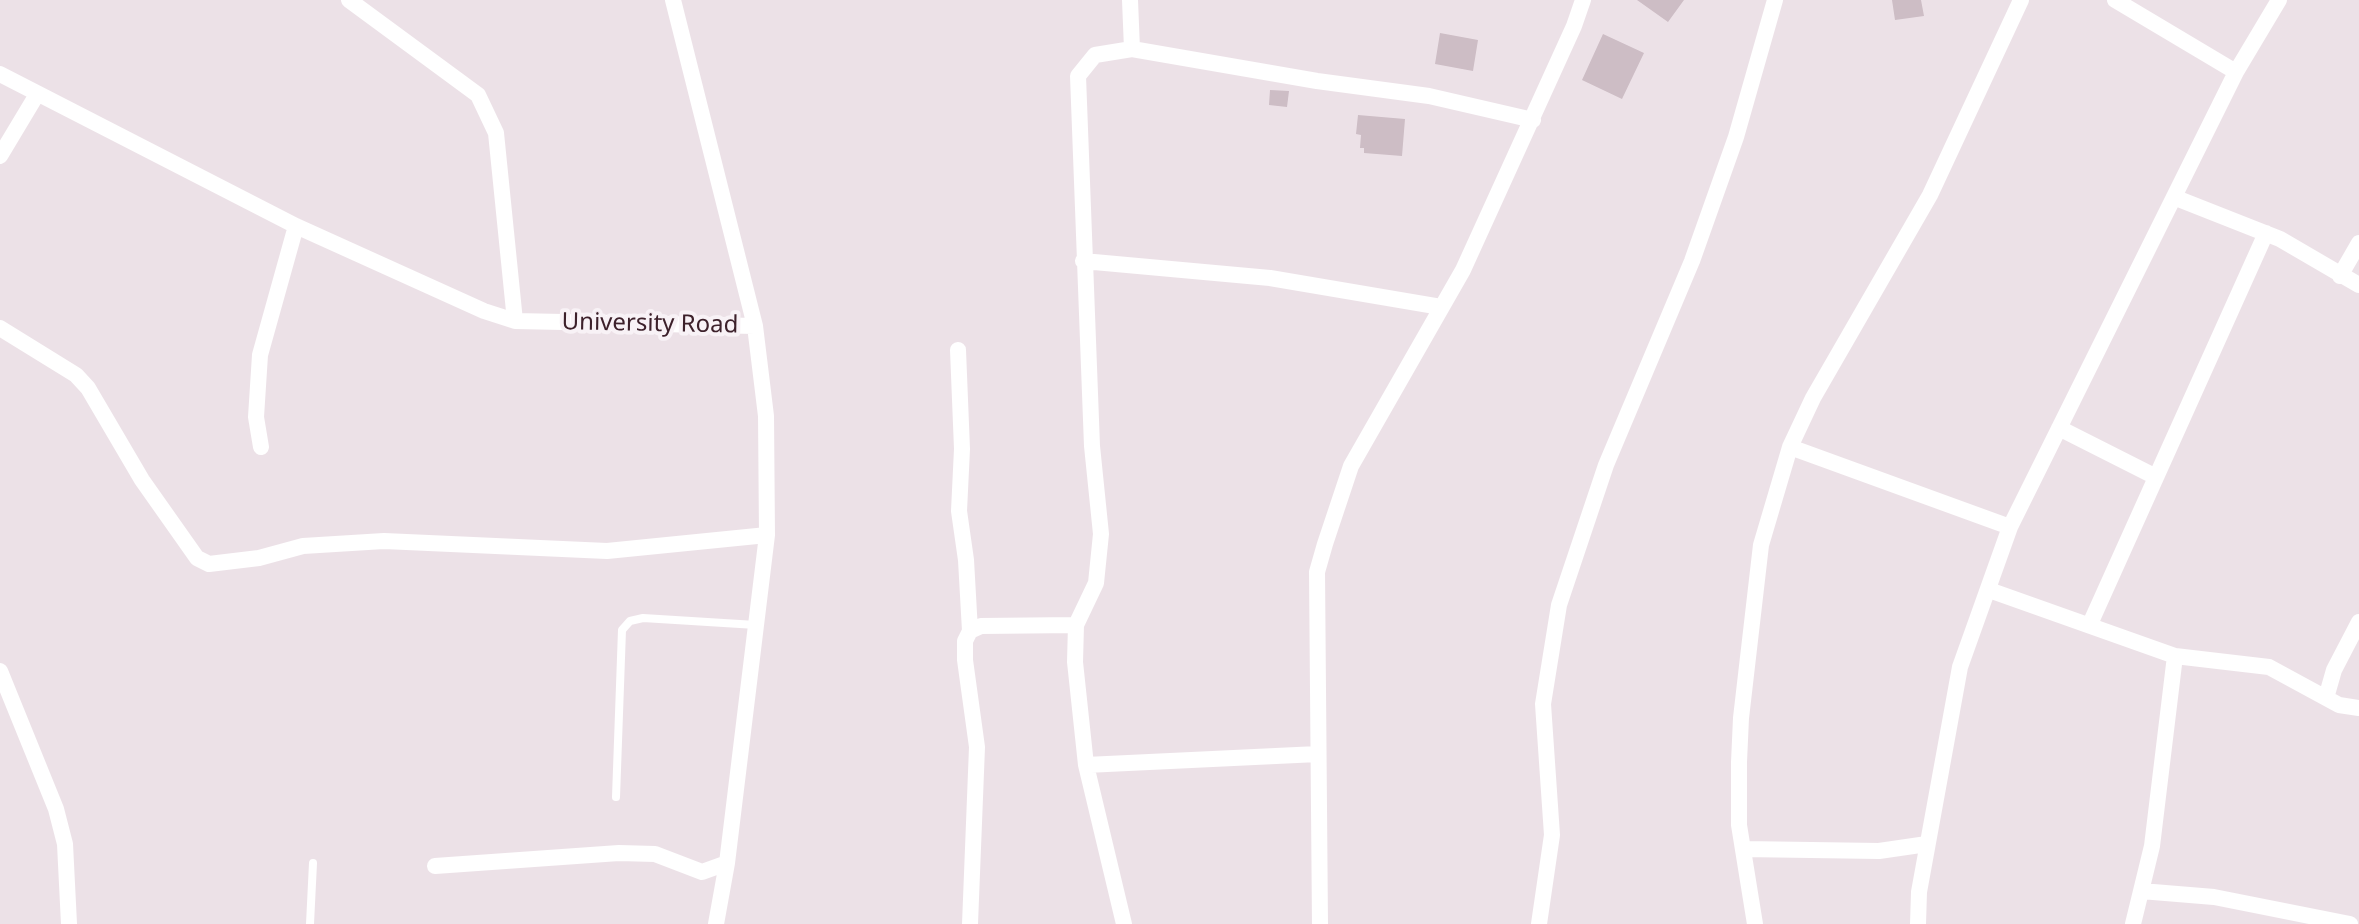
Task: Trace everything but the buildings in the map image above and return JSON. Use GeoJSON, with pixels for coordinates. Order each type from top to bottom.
{"type":"FeatureCollection","features":[{"type":"Feature","properties":{"kind":"street"},"geometry":{"type":"LineString","coordinates":[[349,0],[478,95],[496,133],[515,321]]}},
{"type":"Feature","properties":{"kind":"street"},"geometry":{"type":"LineString","coordinates":[[673,0],[755,326]]}},
{"type":"Feature","properties":{"kind":"street"},"geometry":{"type":"LineString","coordinates":[[1130,0],[1132,49]]}},
{"type":"Feature","properties":{"kind":"street"},"geometry":{"type":"LineString","coordinates":[[1320,924],[1317,572],[1351,466],[1441,307],[1533,120],[1583,0]]}},
{"type":"Feature","properties":{"kind":"street"},"geometry":{"type":"LineString","coordinates":[[1539,924],[1552,835],[1543,704],[1559,605],[1611,452],[1697,247],[1736,137],[1775,0]]}},
{"type":"Feature","properties":{"kind":"street"},"geometry":{"type":"LineString","coordinates":[[1755,924],[1739,825],[1741,718],[1761,545],[1790,447],[1813,398],[1930,195],[2021,0]]}},
{"type":"Feature","properties":{"kind":"street"},"geometry":{"type":"LineString","coordinates":[[2115,0],[2236,72]]}},
{"type":"Feature","properties":{"kind":"street"},"geometry":{"type":"LineString","coordinates":[[1918,924],[1927,844],[1960,667],[2010,527],[2236,72],[2279,0]]}},
{"type":"Feature","properties":{"kind":"street"},"geometry":{"type":"LineString","coordinates":[[1124,924],[1086,765],[1075,662],[1076,625],[1096,583],[1101,534],[1092,446],[1078,76],[1095,55],[1132,49],[1317,81],[1429,96],[1533,120]]}},
{"type":"Feature","properties":{"kind":"street","name":"University Road"},"geometry":{"type":"LineString","coordinates":[[0,74],[36,96],[205,177],[296,226],[438,292],[515,321],[755,326],[766,416],[767,535],[727,863],[716,924]]}},
{"type":"Feature","properties":{"kind":"street"},"geometry":{"type":"LineString","coordinates":[[0,156],[36,96]]}},
{"type":"Feature","properties":{"kind":"street"},"geometry":{"type":"LineString","coordinates":[[2176,198],[2266,233],[2359,285]]}},
{"type":"Feature","properties":{"kind":"street"},"geometry":{"type":"LineString","coordinates":[[261,447],[256,417],[260,355],[296,226]]}},
{"type":"Feature","properties":{"kind":"street"},"geometry":{"type":"LineString","coordinates":[[2090,624],[2266,233]]}},
{"type":"Feature","properties":{"kind":"street"},"geometry":{"type":"LineString","coordinates":[[2340,276],[2359,243]]}},
{"type":"Feature","properties":{"kind":"street"},"geometry":{"type":"LineString","coordinates":[[1083,261],[1270,278],[1441,307]]}},
{"type":"Feature","properties":{"kind":"street"},"geometry":{"type":"LineString","coordinates":[[0,328],[76,375],[88,388],[142,480],[197,558],[209,564],[259,558],[303,546],[384,541],[607,551],[767,535]]}},
{"type":"Feature","properties":{"kind":"street"},"geometry":{"type":"LineString","coordinates":[[958,350],[962,449],[959,511],[966,560],[970,631],[965,641],[965,660],[977,747],[970,924]]}},
{"type":"Feature","properties":{"kind":"street"},"geometry":{"type":"LineString","coordinates":[[2059,428],[2154,476]]}},
{"type":"Feature","properties":{"kind":"street"},"geometry":{"type":"LineString","coordinates":[[1790,447],[2010,527]]}},
{"type":"Feature","properties":{"kind":"street"},"geometry":{"type":"LineString","coordinates":[[1989,590],[2175,656],[2269,667],[2326,698],[2359,708]]}},
{"type":"Feature","properties":{"kind":"street"},"geometry":{"type":"LineString","coordinates":[[2326,698],[2334,670],[2359,622]]}},
{"type":"Feature","properties":{"kind":"street"},"geometry":{"type":"LineString","coordinates":[[970,631],[981,626],[1076,625]]}},
{"type":"Feature","properties":{"kind":"street"},"geometry":{"type":"LineString","coordinates":[[2133,924],[2152,846],[2175,656]]}},
{"type":"Feature","properties":{"kind":"street"},"geometry":{"type":"LineString","coordinates":[[0,671],[56,809],[65,844],[69,924]]}},
{"type":"Feature","properties":{"kind":"street"},"geometry":{"type":"LineString","coordinates":[[1086,765],[1318,754]]}},
{"type":"Feature","properties":{"kind":"street"},"geometry":{"type":"LineString","coordinates":[[1743,849],[1867,852],[1927,844]]}},
{"type":"Feature","properties":{"kind":"street"},"geometry":{"type":"LineString","coordinates":[[435,866],[619,853],[655,854],[702,872],[727,863]]}},
{"type":"Feature","properties":{"kind":"street"},"geometry":{"type":"LineString","coordinates":[[2141,891],[2214,897],[2350,924]]}},
{"type":"Feature","properties":{"kind":"lane"},"geometry":{"type":"LineString","coordinates":[[616,797],[622,630],[630,621],[643,618],[757,625]]}},
{"type":"Feature","properties":{"kind":"lane"},"geometry":{"type":"LineString","coordinates":[[310,924],[313,863]]}}]}
